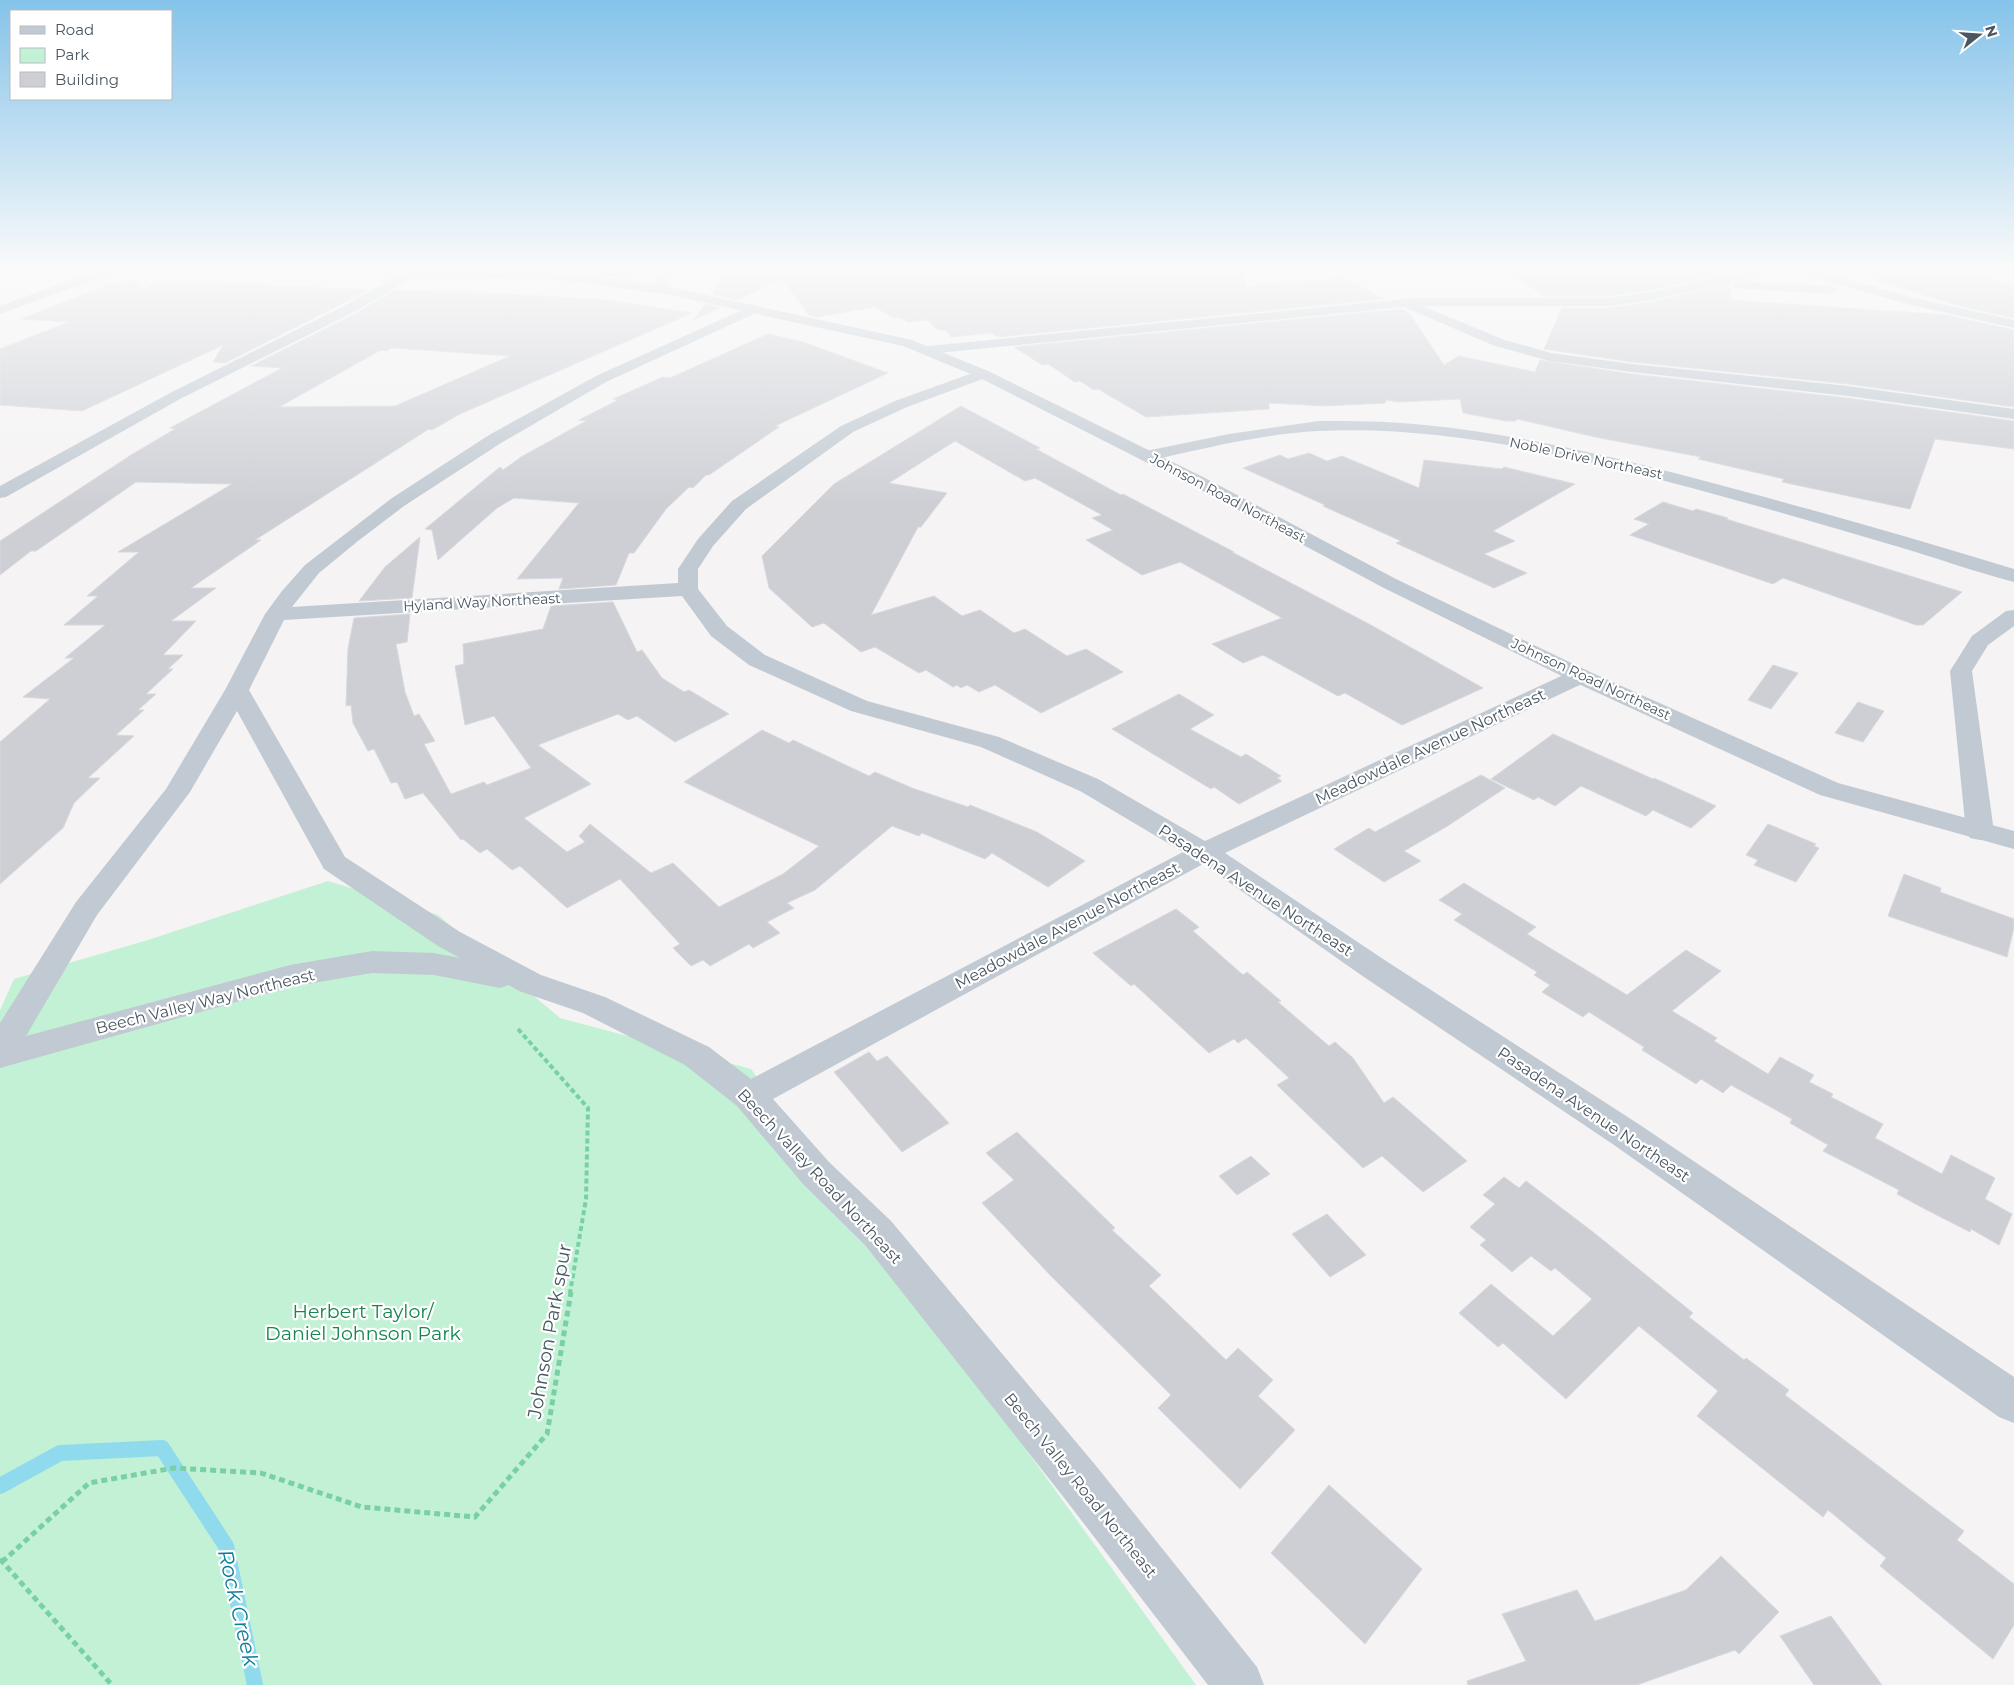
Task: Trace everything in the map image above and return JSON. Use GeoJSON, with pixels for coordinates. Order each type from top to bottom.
{"type":"FeatureCollection","features":[{"type":"Feature","properties":{"kind":"street"},"geometry":{"type":"LineString","coordinates":[[0,492],[175,396],[267,350]]}},
{"type":"Feature","properties":{"kind":"street"},"geometry":{"type":"LineString","coordinates":[[0,1050],[86,909],[177,792],[236,690],[276,614],[289,595],[312,569],[398,502],[495,439],[601,379],[665,350]]}},
{"type":"Feature","properties":{"kind":"street","name":"Johnson Road Northeast"},"geometry":{"type":"LineString","coordinates":[[928,350],[983,374],[1147,456],[1389,583],[1580,676],[1829,789],[2014,840]]}},
{"type":"Feature","properties":{"kind":"street"},"geometry":{"type":"LineString","coordinates":[[1522,350],[1550,358],[1848,391],[2014,414]]}},
{"type":"Feature","properties":{"kind":"street"},"geometry":{"type":"LineString","coordinates":[[688,590],[688,569],[705,543],[739,505],[847,428],[901,404],[983,374]]}},
{"type":"Feature","properties":{"kind":"street","name":"Noble Drive Northeast"},"geometry":{"type":"LineString","coordinates":[[1147,456],[1249,435],[1316,426],[1383,427],[1459,433],[1543,446],[1652,472],[1883,535],[2014,576]]}},
{"type":"Feature","properties":{"kind":"street","name":"Hyland Way Northeast"},"geometry":{"type":"LineString","coordinates":[[276,614],[688,590]]}},
{"type":"Feature","properties":{"kind":"street","name":"Pasadena Avenue Northeast"},"geometry":{"type":"LineString","coordinates":[[688,590],[719,631],[756,660],[859,706],[990,742],[1089,785],[1204,852],[1372,967],[1627,1135],[2014,1402]]}},
{"type":"Feature","properties":{"kind":"street"},"geometry":{"type":"LineString","coordinates":[[1980,832],[1961,671],[1980,641],[2014,616]]}},
{"type":"Feature","properties":{"kind":"street","name":"Meadowdale Avenue Northeast"},"geometry":{"type":"LineString","coordinates":[[749,1096],[1204,852],[1580,676]]}},
{"type":"Feature","properties":{"kind":"street","name":"Beech Valley Road Northeast"},"geometry":{"type":"LineString","coordinates":[[236,690],[334,863],[449,939],[530,983],[594,1005],[697,1056],[749,1096],[816,1173],[878,1233],[1081,1483],[1239,1685]]}},
{"type":"Feature","properties":{"kind":"street","name":"Beech Valley Way Northeast"},"geometry":{"type":"LineString","coordinates":[[0,1055],[290,976],[372,962],[434,964],[530,983]]}},
{"type":"Feature","properties":{"kind":"path","name":"Johnson Park spur"},"geometry":{"type":"LineString","coordinates":[[1,1560],[89,1483],[174,1468],[262,1472],[362,1507],[475,1517],[547,1434],[586,1199],[588,1108],[518,1030]]}},
{"type":"Feature","properties":{"kind":"path"},"geometry":{"type":"LineString","coordinates":[[1,1560],[112,1685]]}},
{"type":"Feature","properties":{"kind":"green space","name":"Herbert Taylor/ Daniel Johnson Park"},"geometry":{"type":"Polygon","coordinates":[[[328,881],[438,915],[560,1018],[751,1069],[1196,1685],[0,1685],[0,1010],[14,979],[148,940],[328,881]]]}},
{"type":"Feature","properties":{"kind":"building"},"geometry":{"type":"Polygon","coordinates":[[[0,350],[213,350],[82,411],[0,405],[0,350]]]}},
{"type":"Feature","properties":{"kind":"building"},"geometry":{"type":"Polygon","coordinates":[[[220,350],[251,350],[225,363],[213,362],[220,350]]]}},
{"type":"Feature","properties":{"kind":"building"},"geometry":{"type":"Polygon","coordinates":[[[284,350],[389,350],[381,350],[279,407],[395,406],[510,356],[416,350],[608,350],[460,414],[432,430],[429,429],[255,540],[261,540],[191,588],[216,588],[171,621],[196,621],[163,655],[183,655],[168,669],[173,669],[146,694],[156,694],[138,710],[144,710],[116,735],[134,736],[88,778],[100,778],[74,803],[63,828],[0,884],[0,742],[50,699],[23,697],[74,658],[65,658],[105,625],[64,625],[98,596],[87,596],[139,552],[118,552],[232,484],[136,482],[36,551],[31,551],[0,575],[0,541],[131,455],[175,429],[170,428],[282,368],[251,366],[284,350]]]}},
{"type":"Feature","properties":{"kind":"building"},"geometry":{"type":"Polygon","coordinates":[[[733,350],[824,350],[888,373],[775,426],[779,427],[709,475],[706,475],[693,488],[689,487],[666,509],[634,553],[629,553],[616,585],[559,589],[563,578],[517,579],[579,503],[514,498],[497,508],[438,560],[432,530],[425,529],[500,467],[503,470],[521,457],[586,421],[579,420],[618,400],[613,399],[663,377],[670,378],[733,350]]]}},
{"type":"Feature","properties":{"kind":"building"},"geometry":{"type":"Polygon","coordinates":[[[1018,350],[1434,350],[1444,365],[1459,356],[1535,372],[1540,360],[1632,374],[1848,398],[2014,421],[2014,449],[1935,439],[1910,509],[1782,482],[1784,479],[1698,459],[1701,457],[1595,437],[1517,419],[1516,421],[1506,421],[1463,413],[1460,399],[1398,402],[1386,400],[1385,403],[1323,406],[1269,403],[1269,409],[1146,417],[1098,389],[1094,390],[1080,381],[1075,382],[1048,364],[1042,365],[1018,350]]]}},
{"type":"Feature","properties":{"kind":"building"},"geometry":{"type":"Polygon","coordinates":[[[1548,350],[2014,350],[2014,407],[1848,384],[1632,362],[1548,350]]]}},
{"type":"Feature","properties":{"kind":"building"},"geometry":{"type":"Polygon","coordinates":[[[961,406],[1040,448],[1036,449],[1121,495],[1123,494],[1234,552],[1232,552],[1369,624],[1483,688],[1402,725],[1345,693],[1338,696],[1263,655],[1243,663],[1212,644],[1282,618],[1180,562],[1142,575],[1086,540],[1113,530],[1092,518],[1102,515],[1035,478],[1025,481],[955,441],[889,483],[947,493],[921,527],[918,527],[871,615],[934,596],[962,616],[980,610],[1014,633],[1025,629],[1067,656],[1086,649],[1123,672],[1041,713],[995,685],[979,692],[967,685],[961,688],[957,685],[953,687],[926,670],[919,673],[875,647],[861,652],[824,623],[812,627],[769,588],[762,556],[834,484],[961,406]]]}},
{"type":"Feature","properties":{"kind":"building"},"geometry":{"type":"Polygon","coordinates":[[[1309,453],[1327,461],[1342,456],[1419,488],[1424,460],[1502,469],[1504,467],[1575,484],[1493,531],[1515,541],[1484,554],[1527,573],[1494,588],[1396,543],[1401,541],[1243,468],[1280,455],[1288,459],[1309,453]]]}},
{"type":"Feature","properties":{"kind":"building"},"geometry":{"type":"Polygon","coordinates":[[[1663,502],[1693,511],[1696,509],[1728,518],[1726,519],[1962,592],[1923,625],[1916,625],[1783,578],[1773,584],[1630,535],[1649,524],[1634,519],[1663,502]]]}},
{"type":"Feature","properties":{"kind":"building"},"geometry":{"type":"Polygon","coordinates":[[[420,537],[412,598],[359,601],[385,567],[420,537]]]}},
{"type":"Feature","properties":{"kind":"building"},"geometry":{"type":"Polygon","coordinates":[[[613,602],[637,652],[642,650],[662,678],[684,692],[689,690],[729,714],[675,742],[637,716],[628,720],[618,714],[538,745],[591,784],[524,818],[567,852],[585,842],[579,836],[590,824],[651,873],[673,863],[719,907],[783,874],[819,846],[684,782],[762,730],[789,743],[793,740],[869,776],[875,772],[912,788],[968,807],[970,805],[1037,832],[1085,861],[1048,887],[992,853],[985,859],[922,833],[919,836],[892,826],[815,890],[787,903],[794,908],[767,922],[780,933],[753,948],[749,944],[710,966],[703,960],[691,966],[673,948],[680,944],[620,879],[567,908],[520,866],[512,870],[487,849],[480,853],[463,839],[461,840],[423,793],[405,799],[397,782],[391,783],[374,749],[368,751],[353,723],[351,705],[346,706],[348,649],[354,618],[410,614],[407,642],[396,644],[405,692],[414,716],[419,714],[435,741],[424,744],[451,794],[484,782],[487,785],[531,768],[494,716],[465,725],[455,666],[464,664],[463,644],[543,629],[551,606],[613,602]]]}},
{"type":"Feature","properties":{"kind":"building"},"geometry":{"type":"Polygon","coordinates":[[[1773,665],[1798,673],[1771,709],[1748,700],[1773,665]]]}},
{"type":"Feature","properties":{"kind":"building"},"geometry":{"type":"Polygon","coordinates":[[[1179,694],[1214,715],[1190,729],[1241,757],[1246,754],[1281,776],[1277,778],[1282,781],[1239,804],[1214,787],[1211,789],[1112,729],[1179,694]]]}},
{"type":"Feature","properties":{"kind":"building"},"geometry":{"type":"Polygon","coordinates":[[[1858,702],[1884,711],[1863,742],[1835,733],[1858,702]]]}},
{"type":"Feature","properties":{"kind":"building"},"geometry":{"type":"Polygon","coordinates":[[[1553,734],[1716,806],[1691,828],[1653,810],[1646,816],[1581,786],[1555,806],[1538,797],[1534,800],[1491,779],[1553,734]]]}},
{"type":"Feature","properties":{"kind":"building"},"geometry":{"type":"Polygon","coordinates":[[[1481,775],[1505,788],[1446,827],[1404,851],[1421,861],[1384,882],[1334,849],[1369,828],[1375,832],[1481,775]]]}},
{"type":"Feature","properties":{"kind":"building"},"geometry":{"type":"Polygon","coordinates":[[[1768,824],[1816,844],[1814,846],[1819,848],[1796,882],[1754,865],[1758,860],[1746,855],[1768,824]]]}},
{"type":"Feature","properties":{"kind":"building"},"geometry":{"type":"Polygon","coordinates":[[[1904,874],[1941,888],[1940,892],[2014,919],[2007,957],[1888,916],[1904,874]]]}},
{"type":"Feature","properties":{"kind":"building"},"geometry":{"type":"Polygon","coordinates":[[[1464,883],[1536,927],[1527,934],[1627,995],[1686,950],[1721,971],[1672,1011],[1717,1038],[1714,1041],[1768,1074],[1780,1057],[1814,1075],[1809,1082],[1833,1094],[1831,1097],[1883,1124],[1875,1138],[1942,1174],[1951,1155],[1995,1178],[1985,1199],[2012,1214],[1999,1245],[1971,1229],[1970,1232],[1925,1209],[1897,1194],[1899,1190],[1823,1151],[1828,1145],[1790,1123],[1792,1119],[1731,1085],[1723,1093],[1701,1079],[1696,1084],[1642,1050],[1644,1047],[1589,1012],[1583,1017],[1542,992],[1550,985],[1534,975],[1537,972],[1454,920],[1462,914],[1439,900],[1464,883]]]}},
{"type":"Feature","properties":{"kind":"building"},"geometry":{"type":"Polygon","coordinates":[[[1176,909],[1199,927],[1193,931],[1243,975],[1247,972],[1281,1001],[1278,1002],[1329,1046],[1335,1042],[1353,1058],[1384,1103],[1393,1097],[1467,1161],[1423,1192],[1382,1156],[1363,1168],[1277,1085],[1289,1078],[1246,1038],[1238,1043],[1234,1039],[1209,1053],[1134,984],[1131,986],[1093,953],[1176,909]]]}},
{"type":"Feature","properties":{"kind":"building"},"geometry":{"type":"Polygon","coordinates":[[[869,1052],[877,1061],[887,1056],[949,1123],[902,1152],[834,1072],[869,1052]]]}},
{"type":"Feature","properties":{"kind":"building"},"geometry":{"type":"Polygon","coordinates":[[[1017,1132],[1115,1228],[1112,1230],[1161,1275],[1149,1286],[1226,1360],[1238,1348],[1273,1380],[1258,1396],[1295,1430],[1240,1489],[1158,1408],[1171,1395],[1051,1276],[982,1203],[1014,1180],[986,1153],[1017,1132]]]}},
{"type":"Feature","properties":{"kind":"building"},"geometry":{"type":"Polygon","coordinates":[[[1251,1156],[1270,1174],[1237,1195],[1219,1176],[1251,1156]]]}},
{"type":"Feature","properties":{"kind":"building"},"geometry":{"type":"Polygon","coordinates":[[[1504,1177],[1519,1188],[1526,1181],[1593,1232],[1693,1313],[1689,1317],[1744,1360],[1746,1358],[1789,1390],[1785,1395],[1964,1531],[1957,1540],[2014,1584],[2014,1625],[1993,1659],[1880,1566],[1886,1558],[1828,1510],[1823,1517],[1697,1416],[1718,1391],[1639,1326],[1566,1399],[1503,1343],[1498,1347],[1459,1313],[1491,1284],[1553,1336],[1592,1299],[1555,1268],[1551,1271],[1531,1256],[1512,1272],[1480,1245],[1486,1240],[1470,1227],[1495,1204],[1483,1195],[1504,1177]]]}},
{"type":"Feature","properties":{"kind":"building"},"geometry":{"type":"Polygon","coordinates":[[[1327,1214],[1366,1255],[1330,1277],[1292,1234],[1327,1214]]]}},
{"type":"Feature","properties":{"kind":"building"},"geometry":{"type":"Polygon","coordinates":[[[1329,1485],[1422,1569],[1365,1644],[1271,1553],[1329,1485]]]}},
{"type":"Feature","properties":{"kind":"building"},"geometry":{"type":"Polygon","coordinates":[[[1721,1556],[1779,1612],[1739,1654],[1735,1650],[1637,1685],[1468,1685],[1467,1681],[1526,1661],[1502,1614],[1577,1590],[1595,1621],[1686,1590],[1721,1556]]]}},
{"type":"Feature","properties":{"kind":"building"},"geometry":{"type":"Polygon","coordinates":[[[1831,1616],[1882,1685],[1814,1685],[1780,1636],[1831,1616]]]}},
{"type":"Feature","properties":{"kind":"waterway","name":"Rock Creek"},"geometry":{"type":"LineString","coordinates":[[0,1486],[60,1453],[162,1448],[226,1546],[255,1685]]}}]}
